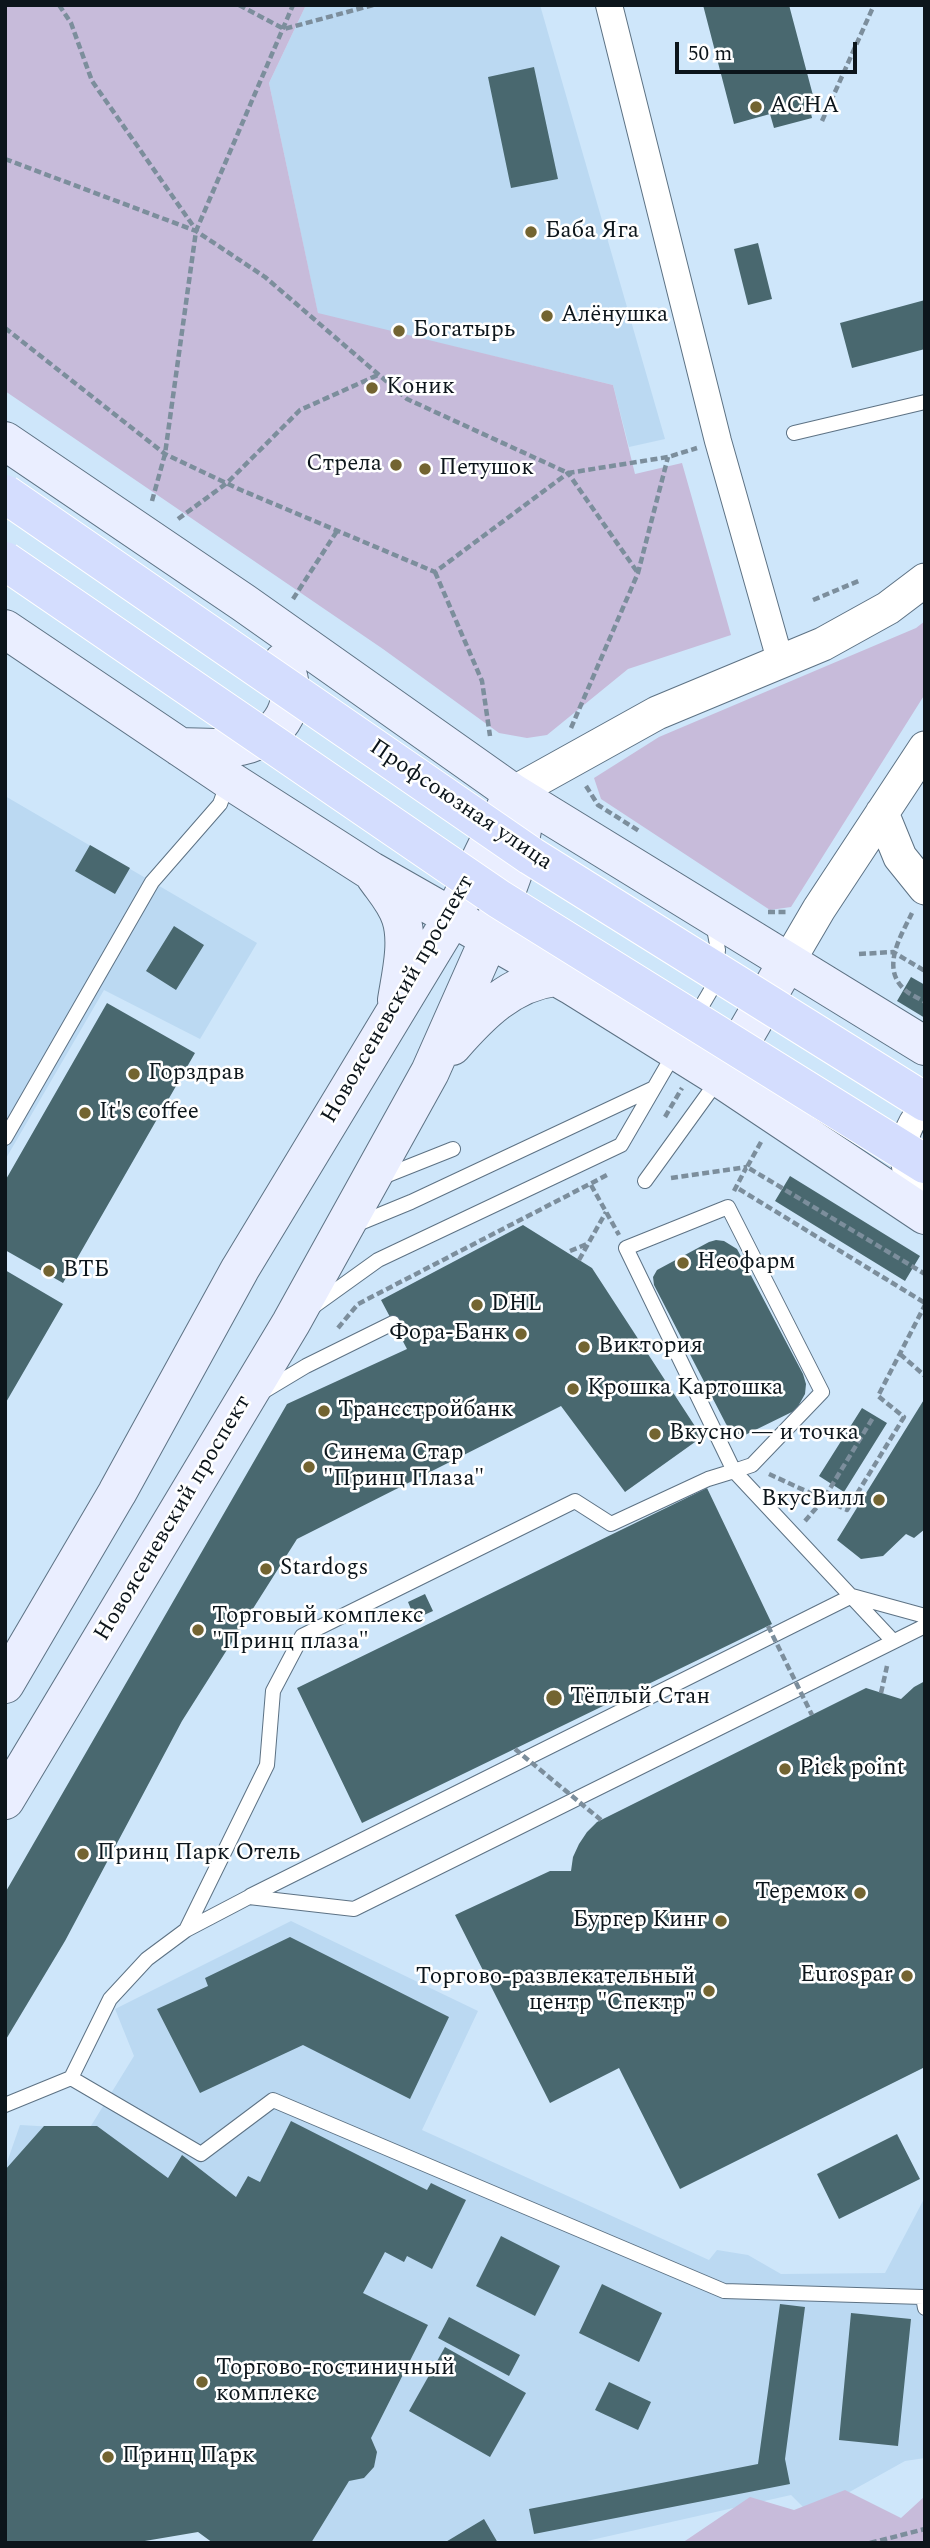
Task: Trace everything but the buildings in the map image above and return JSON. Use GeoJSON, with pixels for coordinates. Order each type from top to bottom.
{"type":"FeatureCollection","features":[{"type":"Feature","properties":{"kind":"main road","name":"Профсоюзная улица"},"geometry":{"type":"LineString","coordinates":[[5,441],[244,603],[513,793],[925,1046]]}},
{"type":"Feature","properties":{"kind":"main road","name":"Профсоюзная улица"},"geometry":{"type":"LineString","coordinates":[[5,495],[531,856],[925,1104]]}},
{"type":"Feature","properties":{"kind":"main road"},"geometry":{"type":"LineString","coordinates":[[5,561],[499,899],[925,1164]]}},
{"type":"Feature","properties":{"kind":"main road"},"geometry":{"type":"LineString","coordinates":[[180,747],[240,746],[272,733],[289,706],[290,677],[285,665],[275,643],[244,603]]}},
{"type":"Feature","properties":{"kind":"main road"},"geometry":{"type":"LineString","coordinates":[[5,629],[229,780],[371,871],[555,977],[693,1062],[925,1214]]}},
{"type":"Feature","properties":{"kind":"main road","name":"Новоясеневский проспект"},"geometry":{"type":"LineString","coordinates":[[5,1684],[117,1493],[240,1269],[452,918],[513,793]]}},
{"type":"Feature","properties":{"kind":"main road","name":"Новоясеневский проспект"},"geometry":{"type":"LineString","coordinates":[[5,1800],[291,1323],[430,1072],[489,939],[514,870],[522,830],[513,793]]}},
{"type":"Feature","properties":{"kind":"main road"},"geometry":{"type":"LineString","coordinates":[[371,871],[396,905],[402,920],[403,958],[396,1012]]}},
{"type":"Feature","properties":{"kind":"main road"},"geometry":{"type":"LineString","coordinates":[[693,1062],[788,962]]}},
{"type":"Feature","properties":{"kind":"main road"},"geometry":{"type":"LineString","coordinates":[[430,1072],[491,1004],[533,982],[555,977]]}},
{"type":"Feature","properties":{"kind":"street"},"geometry":{"type":"LineString","coordinates":[[609,5],[718,441],[780,660]]}},
{"type":"Feature","properties":{"kind":"street"},"geometry":{"type":"LineString","coordinates":[[513,793],[657,713],[823,644],[888,608],[925,580]]}},
{"type":"Feature","properties":{"kind":"street"},"geometry":{"type":"LineString","coordinates":[[788,962],[819,909],[925,748]]}},
{"type":"Feature","properties":{"kind":"street"},"geometry":{"type":"LineString","coordinates":[[882,813],[919,900]]}},
{"type":"Feature","properties":{"kind":"street"},"geometry":{"type":"LineString","coordinates":[[925,1104],[908,1133],[903,1157],[906,1178],[925,1214]]}},
{"type":"Feature","properties":{"kind":"lane"},"geometry":{"type":"LineString","coordinates":[[794,433],[925,402]]}},
{"type":"Feature","properties":{"kind":"lane"},"geometry":{"type":"LineString","coordinates":[[5,1138],[152,881],[220,804],[229,780]]}},
{"type":"Feature","properties":{"kind":"lane"},"geometry":{"type":"LineString","coordinates":[[645,1181],[693,1062],[714,985],[718,950],[711,915]]}},
{"type":"Feature","properties":{"kind":"lane"},"geometry":{"type":"LineString","coordinates":[[341,1231],[406,1204],[653,1088],[693,1062]]}},
{"type":"Feature","properties":{"kind":"lane"},"geometry":{"type":"LineString","coordinates":[[291,1323],[378,1260],[621,1145],[653,1088]]}},
{"type":"Feature","properties":{"kind":"lane"},"geometry":{"type":"LineString","coordinates":[[369,1182],[453,1149]]}},
{"type":"Feature","properties":{"kind":"lane"},"geometry":{"type":"LineString","coordinates":[[186,1930],[267,1765],[273,1691],[302,1636],[575,1501],[611,1524],[708,1479],[734,1471],[752,1465],[822,1392],[728,1207],[626,1248],[734,1471],[893,1641]]}},
{"type":"Feature","properties":{"kind":"lane"},"geometry":{"type":"LineString","coordinates":[[242,1405],[306,1366],[393,1323]]}},
{"type":"Feature","properties":{"kind":"lane"},"geometry":{"type":"LineString","coordinates":[[5,2105],[71,2078],[110,2000],[147,1959],[186,1930],[248,1897],[852,1597],[925,1616]]}},
{"type":"Feature","properties":{"kind":"lane"},"geometry":{"type":"LineString","coordinates":[[248,1897],[354,1909],[925,1626]]}},
{"type":"Feature","properties":{"kind":"lane"},"geometry":{"type":"LineString","coordinates":[[71,2078],[201,2154],[273,2100],[724,2291],[924,2300]]}},
{"type":"Feature","properties":{"kind":"path"},"geometry":{"type":"LineString","coordinates":[[59,5],[71,23],[92,81],[196,231]]}},
{"type":"Feature","properties":{"kind":"path"},"geometry":{"type":"LineString","coordinates":[[239,5],[284,29],[373,5]]}},
{"type":"Feature","properties":{"kind":"path"},"geometry":{"type":"LineString","coordinates":[[152,501],[165,454],[196,231],[293,5]]}},
{"type":"Feature","properties":{"kind":"path"},"geometry":{"type":"LineString","coordinates":[[822,121],[874,5]]}},
{"type":"Feature","properties":{"kind":"path"},"geometry":{"type":"LineString","coordinates":[[5,159],[196,231],[265,276],[407,399],[568,473],[638,573]]}},
{"type":"Feature","properties":{"kind":"path"},"geometry":{"type":"LineString","coordinates":[[5,165],[13,162]]}},
{"type":"Feature","properties":{"kind":"path"},"geometry":{"type":"LineString","coordinates":[[5,328],[165,454],[435,572],[482,681],[491,736]]}},
{"type":"Feature","properties":{"kind":"path"},"geometry":{"type":"LineString","coordinates":[[178,519],[227,483],[300,410],[378,375]]}},
{"type":"Feature","properties":{"kind":"path"},"geometry":{"type":"LineString","coordinates":[[435,572],[568,473],[668,457],[718,441]]}},
{"type":"Feature","properties":{"kind":"path"},"geometry":{"type":"LineString","coordinates":[[568,735],[638,573],[668,457]]}},
{"type":"Feature","properties":{"kind":"path"},"geometry":{"type":"LineString","coordinates":[[293,599],[337,531]]}},
{"type":"Feature","properties":{"kind":"path"},"geometry":{"type":"LineString","coordinates":[[813,600],[861,580]]}},
{"type":"Feature","properties":{"kind":"path"},"geometry":{"type":"LineString","coordinates":[[586,786],[598,805],[643,834]]}},
{"type":"Feature","properties":{"kind":"path"},"geometry":{"type":"LineString","coordinates":[[919,900],[893,952],[894,972],[904,990],[925,1002]]}},
{"type":"Feature","properties":{"kind":"path"},"geometry":{"type":"LineString","coordinates":[[758,906],[769,913],[791,912]]}},
{"type":"Feature","properties":{"kind":"path"},"geometry":{"type":"LineString","coordinates":[[859,954],[893,952],[925,971]]}},
{"type":"Feature","properties":{"kind":"path"},"geometry":{"type":"LineString","coordinates":[[664,1119],[693,1062]]}},
{"type":"Feature","properties":{"kind":"path"},"geometry":{"type":"LineString","coordinates":[[728,1207],[735,1187],[764,1135]]}},
{"type":"Feature","properties":{"kind":"path"},"geometry":{"type":"LineString","coordinates":[[645,1181],[747,1167],[925,1274]]}},
{"type":"Feature","properties":{"kind":"path"},"geometry":{"type":"LineString","coordinates":[[306,1366],[358,1304],[614,1171]]}},
{"type":"Feature","properties":{"kind":"path"},"geometry":{"type":"LineString","coordinates":[[591,1185],[626,1248]]}},
{"type":"Feature","properties":{"kind":"path"},"geometry":{"type":"LineString","coordinates":[[735,1187],[925,1304],[878,1396],[904,1417],[847,1510],[752,1465]]}},
{"type":"Feature","properties":{"kind":"path"},"geometry":{"type":"LineString","coordinates":[[579,1260],[606,1212]]}},
{"type":"Feature","properties":{"kind":"path"},"geometry":{"type":"LineString","coordinates":[[569,1251],[588,1243]]}},
{"type":"Feature","properties":{"kind":"path"},"geometry":{"type":"LineString","coordinates":[[900,1353],[925,1376]]}},
{"type":"Feature","properties":{"kind":"path"},"geometry":{"type":"LineString","coordinates":[[794,1534],[823,1500],[874,1416]]}},
{"type":"Feature","properties":{"kind":"path"},"geometry":{"type":"LineString","coordinates":[[890,1440],[896,1444]]}},
{"type":"Feature","properties":{"kind":"path"},"geometry":{"type":"LineString","coordinates":[[865,1481],[872,1484]]}},
{"type":"Feature","properties":{"kind":"path"},"geometry":{"type":"LineString","coordinates":[[768,1626],[812,1715]]}},
{"type":"Feature","properties":{"kind":"path"},"geometry":{"type":"LineString","coordinates":[[515,1749],[601,1820]]}},
{"type":"Feature","properties":{"kind":"path"},"geometry":{"type":"LineString","coordinates":[[870,2543],[925,2529]]}},
{"type":"Feature","properties":{"kind":"shaded area"},"geometry":{"type":"Polygon","coordinates":[[[5,5],[306,5],[269,83],[318,313],[613,385],[635,474],[682,463],[731,635],[628,669],[547,735],[527,738],[499,733],[383,649],[5,391],[5,5]]]}},
{"type":"Feature","properties":{"kind":"shaded area"},"geometry":{"type":"Polygon","coordinates":[[[306,5],[540,5],[665,439],[629,447],[613,385],[318,314],[269,83],[306,5]]]}},
{"type":"Feature","properties":{"kind":"shaded area"},"geometry":{"type":"Polygon","coordinates":[[[925,621],[925,694],[791,907],[770,910],[601,799],[594,778],[659,737],[916,628],[925,621]]]}},
{"type":"Feature","properties":{"kind":"shaded area"},"geometry":{"type":"Polygon","coordinates":[[[5,796],[257,943],[200,1039],[104,990],[5,1160],[5,796]]]}},
{"type":"Feature","properties":{"kind":"shaded area"},"geometry":{"type":"Polygon","coordinates":[[[291,1921],[478,2011],[422,2130],[709,2260],[717,2250],[748,2255],[781,2274],[885,2273],[925,2197],[925,2458],[905,2461],[810,2514],[791,2495],[578,2543],[306,2543],[5,2276],[5,2168],[20,2125],[89,2129],[134,2056],[115,2009],[291,1921]]]}},
{"type":"Feature","properties":{"kind":"shaded area"},"geometry":{"type":"Polygon","coordinates":[[[845,2490],[901,2518],[925,2496],[925,2543],[682,2543],[750,2497],[794,2510],[845,2490]]]}},
{"type":"Feature","properties":{"kind":"place","name":"АСНА"},"geometry":{"type":"Point","coordinates":[756,107]}},
{"type":"Feature","properties":{"kind":"place","name":"Баба Яга"},"geometry":{"type":"Point","coordinates":[531,232]}},
{"type":"Feature","properties":{"kind":"place","name":"Алёнушка"},"geometry":{"type":"Point","coordinates":[547,316]}},
{"type":"Feature","properties":{"kind":"place","name":"Богатырь"},"geometry":{"type":"Point","coordinates":[399,331]}},
{"type":"Feature","properties":{"kind":"place","name":"Коник"},"geometry":{"type":"Point","coordinates":[372,388]}},
{"type":"Feature","properties":{"kind":"place","name":"Стрела"},"geometry":{"type":"Point","coordinates":[396,465]}},
{"type":"Feature","properties":{"kind":"place","name":"Петушок"},"geometry":{"type":"Point","coordinates":[425,469]}},
{"type":"Feature","properties":{"kind":"place","name":"Горздрав"},"geometry":{"type":"Point","coordinates":[134,1074]}},
{"type":"Feature","properties":{"kind":"place","name":"It's coffee"},"geometry":{"type":"Point","coordinates":[85,1113]}},
{"type":"Feature","properties":{"kind":"place","name":"Неофарм"},"geometry":{"type":"Point","coordinates":[683,1263]}},
{"type":"Feature","properties":{"kind":"place","name":"ВТБ"},"geometry":{"type":"Point","coordinates":[49,1271]}},
{"type":"Feature","properties":{"kind":"place","name":"DHL"},"geometry":{"type":"Point","coordinates":[477,1305]}},
{"type":"Feature","properties":{"kind":"place","name":"Фора-Банк"},"geometry":{"type":"Point","coordinates":[521,1334]}},
{"type":"Feature","properties":{"kind":"place","name":"Виктория"},"geometry":{"type":"Point","coordinates":[584,1347]}},
{"type":"Feature","properties":{"kind":"place","name":"Крошка Картошка"},"geometry":{"type":"Point","coordinates":[573,1389]}},
{"type":"Feature","properties":{"kind":"place","name":"Трансстройбанк"},"geometry":{"type":"Point","coordinates":[324,1411]}},
{"type":"Feature","properties":{"kind":"place","name":"Вкусно — и точка"},"geometry":{"type":"Point","coordinates":[655,1434]}},
{"type":"Feature","properties":{"kind":"place","name":"Синема Стар \"Принц Плаза\""},"geometry":{"type":"Point","coordinates":[309,1467]}},
{"type":"Feature","properties":{"kind":"place","name":"ВкусВилл"},"geometry":{"type":"Point","coordinates":[879,1500]}},
{"type":"Feature","properties":{"kind":"place","name":"Stardogs"},"geometry":{"type":"Point","coordinates":[266,1569]}},
{"type":"Feature","properties":{"kind":"place","name":"Торговый комплекс \"Принц плаза\""},"geometry":{"type":"Point","coordinates":[198,1630]}},
{"type":"Feature","properties":{"kind":"place","name":"Тёплый Стан"},"geometry":{"type":"Point","coordinates":[554,1698]}},
{"type":"Feature","properties":{"kind":"place","name":"Pick point"},"geometry":{"type":"Point","coordinates":[785,1769]}},
{"type":"Feature","properties":{"kind":"place","name":"Принц Парк Отель"},"geometry":{"type":"Point","coordinates":[83,1854]}},
{"type":"Feature","properties":{"kind":"place","name":"Теремок"},"geometry":{"type":"Point","coordinates":[860,1893]}},
{"type":"Feature","properties":{"kind":"place","name":"Бургер Кинг"},"geometry":{"type":"Point","coordinates":[721,1921]}},
{"type":"Feature","properties":{"kind":"place","name":"Eurospar"},"geometry":{"type":"Point","coordinates":[907,1976]}},
{"type":"Feature","properties":{"kind":"place","name":"Торгово-развлекательный центр \"Спектр\""},"geometry":{"type":"Point","coordinates":[709,1991]}},
{"type":"Feature","properties":{"kind":"place","name":"Торгово-гостиничный комплекс"},"geometry":{"type":"Point","coordinates":[202,2382]}},
{"type":"Feature","properties":{"kind":"place","name":"Принц Парк"},"geometry":{"type":"Point","coordinates":[108,2457]}}]}
